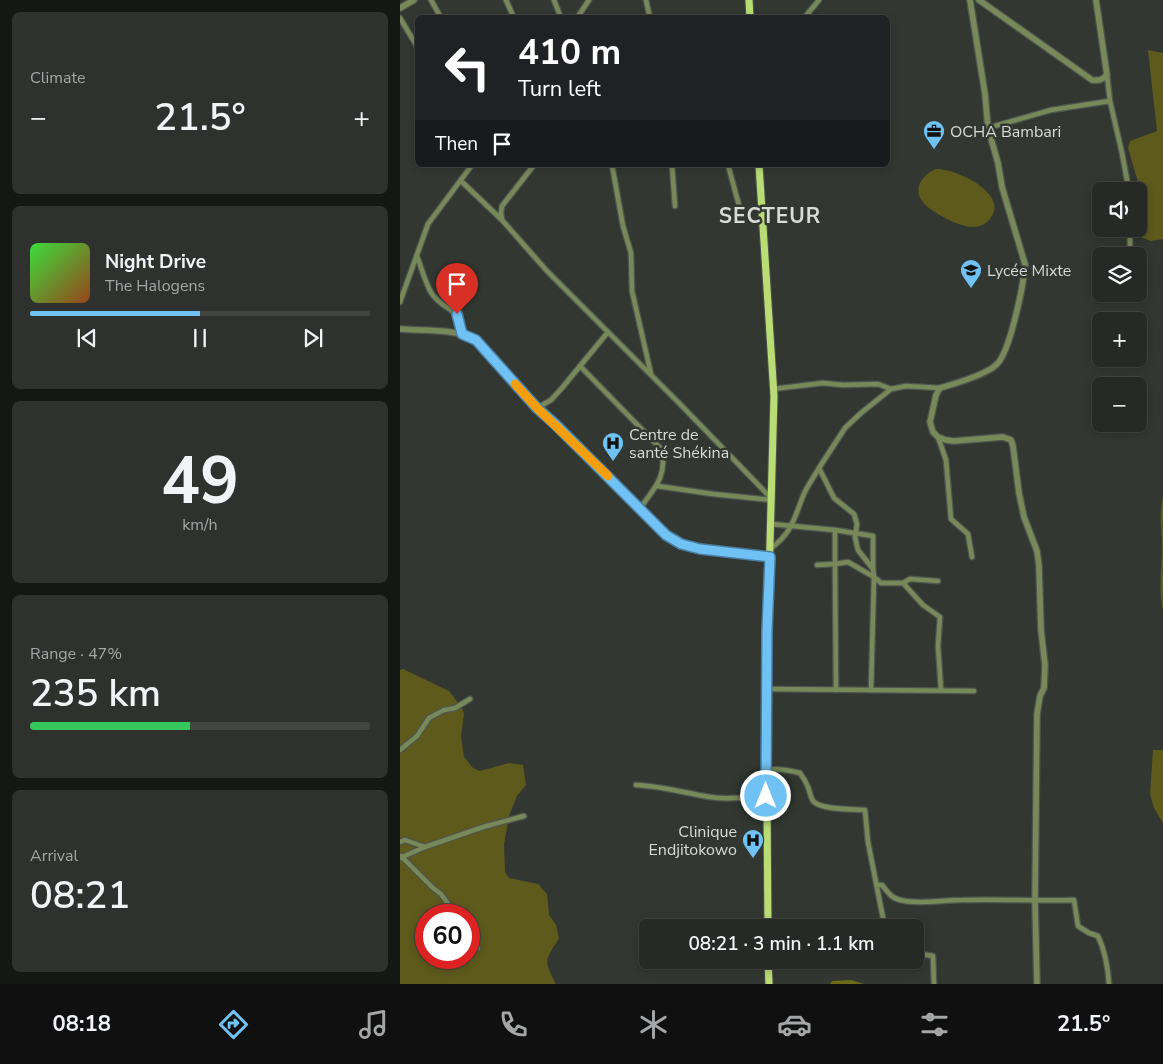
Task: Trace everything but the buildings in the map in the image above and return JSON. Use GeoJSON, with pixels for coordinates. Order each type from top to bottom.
{"type":"FeatureCollection","features":[{"type":"Feature","properties":{"kind":"main road"},"geometry":{"type":"LineString","coordinates":[[748,1],[750,15]]}},
{"type":"Feature","properties":{"kind":"main road"},"geometry":{"type":"LineString","coordinates":[[759,167],[773,389],[766,689],[768,919]]}},
{"type":"Feature","properties":{"kind":"main road"},"geometry":{"type":"LineString","coordinates":[[769,969],[770,984]]}},
{"type":"Feature","properties":{"kind":"street"},"geometry":{"type":"LineString","coordinates":[[400,8],[414,0]]}},
{"type":"Feature","properties":{"kind":"street"},"geometry":{"type":"LineString","coordinates":[[431,0],[439,15]]}},
{"type":"Feature","properties":{"kind":"street"},"geometry":{"type":"LineString","coordinates":[[506,0],[513,15]]}},
{"type":"Feature","properties":{"kind":"street"},"geometry":{"type":"LineString","coordinates":[[554,0],[559,15]]}},
{"type":"Feature","properties":{"kind":"street"},"geometry":{"type":"LineString","coordinates":[[579,15],[589,0]]}},
{"type":"Feature","properties":{"kind":"street"},"geometry":{"type":"LineString","coordinates":[[646,0],[649,15]]}},
{"type":"Feature","properties":{"kind":"street"},"geometry":{"type":"LineString","coordinates":[[806,15],[819,0]]}},
{"type":"Feature","properties":{"kind":"street"},"geometry":{"type":"LineString","coordinates":[[400,329],[442,331],[462,334],[476,340],[537,408],[666,535],[681,544],[700,549],[770,553],[792,526],[804,494],[845,428],[861,413],[891,389],[906,386],[940,388],[987,371],[997,365],[1009,341],[1025,264],[1002,187],[998,163],[988,128],[985,94],[970,0]]}},
{"type":"Feature","properties":{"kind":"street"},"geometry":{"type":"LineString","coordinates":[[980,0],[1092,80],[1103,79],[1107,75]]}},
{"type":"Feature","properties":{"kind":"street"},"geometry":{"type":"LineString","coordinates":[[1096,0],[1110,101],[1127,182]]}},
{"type":"Feature","properties":{"kind":"street"},"geometry":{"type":"LineString","coordinates":[[400,18],[415,43]]}},
{"type":"Feature","properties":{"kind":"street"},"geometry":{"type":"LineString","coordinates":[[988,128],[1051,110],[1110,101]]}},
{"type":"Feature","properties":{"kind":"street"},"geometry":{"type":"LineString","coordinates":[[400,302],[428,224],[471,167]]}},
{"type":"Feature","properties":{"kind":"street"},"geometry":{"type":"LineString","coordinates":[[502,220],[500,213],[502,206],[532,167]]}},
{"type":"Feature","properties":{"kind":"street"},"geometry":{"type":"LineString","coordinates":[[612,167],[623,226],[631,253],[632,291],[651,376]]}},
{"type":"Feature","properties":{"kind":"street"},"geometry":{"type":"LineString","coordinates":[[672,167],[675,206]]}},
{"type":"Feature","properties":{"kind":"street"},"geometry":{"type":"LineString","coordinates":[[729,167],[740,209]]}},
{"type":"Feature","properties":{"kind":"street"},"geometry":{"type":"LineString","coordinates":[[461,181],[502,220],[547,271],[681,405],[771,499]]}},
{"type":"Feature","properties":{"kind":"street"},"geometry":{"type":"LineString","coordinates":[[418,256],[427,284],[433,294],[457,314],[462,334]]}},
{"type":"Feature","properties":{"kind":"street"},"geometry":{"type":"LineString","coordinates":[[537,408],[551,400],[608,332]]}},
{"type":"Feature","properties":{"kind":"street"},"geometry":{"type":"LineString","coordinates":[[580,366],[661,449],[664,461],[657,486],[640,508]]}},
{"type":"Feature","properties":{"kind":"street"},"geometry":{"type":"LineString","coordinates":[[773,389],[823,383],[843,385],[878,384],[891,389]]}},
{"type":"Feature","properties":{"kind":"street"},"geometry":{"type":"LineString","coordinates":[[940,388],[936,395],[930,422],[938,437],[946,460],[951,519],[970,538],[972,557]]}},
{"type":"Feature","properties":{"kind":"street"},"geometry":{"type":"LineString","coordinates":[[938,437],[954,441],[994,436],[1006,437],[1011,440],[1024,517],[1037,551],[1045,664],[1044,688],[1040,696],[1037,714],[1035,901],[1037,984]]}},
{"type":"Feature","properties":{"kind":"street"},"geometry":{"type":"LineString","coordinates":[[819,468],[834,498],[854,514],[857,524],[855,537],[858,550],[873,569]]}},
{"type":"Feature","properties":{"kind":"street"},"geometry":{"type":"LineString","coordinates":[[657,486],[713,494],[771,499]]}},
{"type":"Feature","properties":{"kind":"street"},"geometry":{"type":"LineString","coordinates":[[771,524],[836,530],[873,536],[874,577],[871,690]]}},
{"type":"Feature","properties":{"kind":"street"},"geometry":{"type":"LineString","coordinates":[[836,530],[836,690]]}},
{"type":"Feature","properties":{"kind":"street"},"geometry":{"type":"LineString","coordinates":[[817,566],[848,562],[881,583],[903,583],[910,579],[938,581]]}},
{"type":"Feature","properties":{"kind":"street"},"geometry":{"type":"LineString","coordinates":[[903,583],[922,605],[940,618],[938,646],[941,690]]}},
{"type":"Feature","properties":{"kind":"street"},"geometry":{"type":"LineString","coordinates":[[766,689],[974,691]]}},
{"type":"Feature","properties":{"kind":"street"},"geometry":{"type":"LineString","coordinates":[[400,750],[417,736],[429,718],[444,710],[455,708],[470,699]]}},
{"type":"Feature","properties":{"kind":"street"},"geometry":{"type":"LineString","coordinates":[[766,770],[774,768],[800,773],[814,802],[818,804],[865,810],[868,842],[883,919]]}},
{"type":"Feature","properties":{"kind":"street"},"geometry":{"type":"LineString","coordinates":[[636,785],[711,797],[742,798],[766,796]]}},
{"type":"Feature","properties":{"kind":"street"},"geometry":{"type":"LineString","coordinates":[[448,904],[441,894],[401,857],[483,827],[524,816]]}},
{"type":"Feature","properties":{"kind":"street"},"geometry":{"type":"LineString","coordinates":[[400,842],[405,840],[425,847]]}},
{"type":"Feature","properties":{"kind":"street"},"geometry":{"type":"LineString","coordinates":[[877,885],[882,885],[889,896],[904,901],[917,902],[1010,899],[1035,901],[1074,900],[1078,926],[1098,936],[1102,944],[1108,967],[1109,984]]}},
{"type":"Feature","properties":{"kind":"street"},"geometry":{"type":"LineString","coordinates":[[924,955],[932,956],[934,984]]}},
{"type":"Feature","properties":{"kind":"shaded area"},"geometry":{"type":"Polygon","coordinates":[[[1148,50],[1163,53],[1163,239],[1151,241],[1141,237],[1147,237],[1147,182],[1138,182],[1128,148],[1130,141],[1157,131],[1148,50]]]}},
{"type":"Feature","properties":{"kind":"shaded area"},"geometry":{"type":"Polygon","coordinates":[[[936,169],[945,170],[967,178],[987,192],[993,200],[994,210],[990,219],[985,224],[976,227],[962,225],[946,219],[923,202],[919,192],[920,182],[927,174],[936,169]]]}},
{"type":"Feature","properties":{"kind":"shaded area"},"geometry":{"type":"Polygon","coordinates":[[[1163,496],[1163,611],[1160,586],[1163,496]]]}},
{"type":"Feature","properties":{"kind":"shaded area"},"geometry":{"type":"Polygon","coordinates":[[[403,669],[449,691],[462,708],[464,714],[461,736],[464,757],[473,768],[480,771],[509,763],[523,765],[526,785],[517,796],[509,816],[504,844],[505,872],[509,878],[538,884],[547,894],[549,915],[556,925],[559,938],[547,960],[549,970],[556,984],[400,984],[400,670],[403,669]]]}},
{"type":"Feature","properties":{"kind":"shaded area"},"geometry":{"type":"Polygon","coordinates":[[[1153,750],[1163,750],[1163,823],[1154,808],[1150,794],[1153,750]]]}},
{"type":"Feature","properties":{"kind":"shaded area"},"geometry":{"type":"Polygon","coordinates":[[[851,980],[864,984],[830,984],[832,981],[851,980]]]}},
{"type":"Feature","properties":{"kind":"slow traffic"},"geometry":{"type":"LineString","coordinates":[[515,384],[537,408],[608,476]]}},
{"type":"Feature","properties":{"kind":"place","name":"OCHA Bambari"},"geometry":{"type":"Point","coordinates":[934,150]}},
{"type":"Feature","properties":{"kind":"place","name":"Lycée Mixte"},"geometry":{"type":"Point","coordinates":[971,289]}},
{"type":"Feature","properties":{"kind":"place","name":"Centre de santé Shékina"},"geometry":{"type":"Point","coordinates":[613,462]}},
{"type":"Feature","properties":{"kind":"place","name":"Clinique Endjitokowo"},"geometry":{"type":"Point","coordinates":[753,859]}},
{"type":"Feature","properties":{"kind":"district","name":"SECTEUR"},"geometry":{"type":"Point","coordinates":[770,216]}},
{"type":"Feature","properties":{"kind":"route"},"geometry":{"type":"LineString","coordinates":[[457,314],[462,334],[476,340],[537,408],[666,535],[681,544],[700,549],[770,557],[767,631],[766,796]]}}]}
